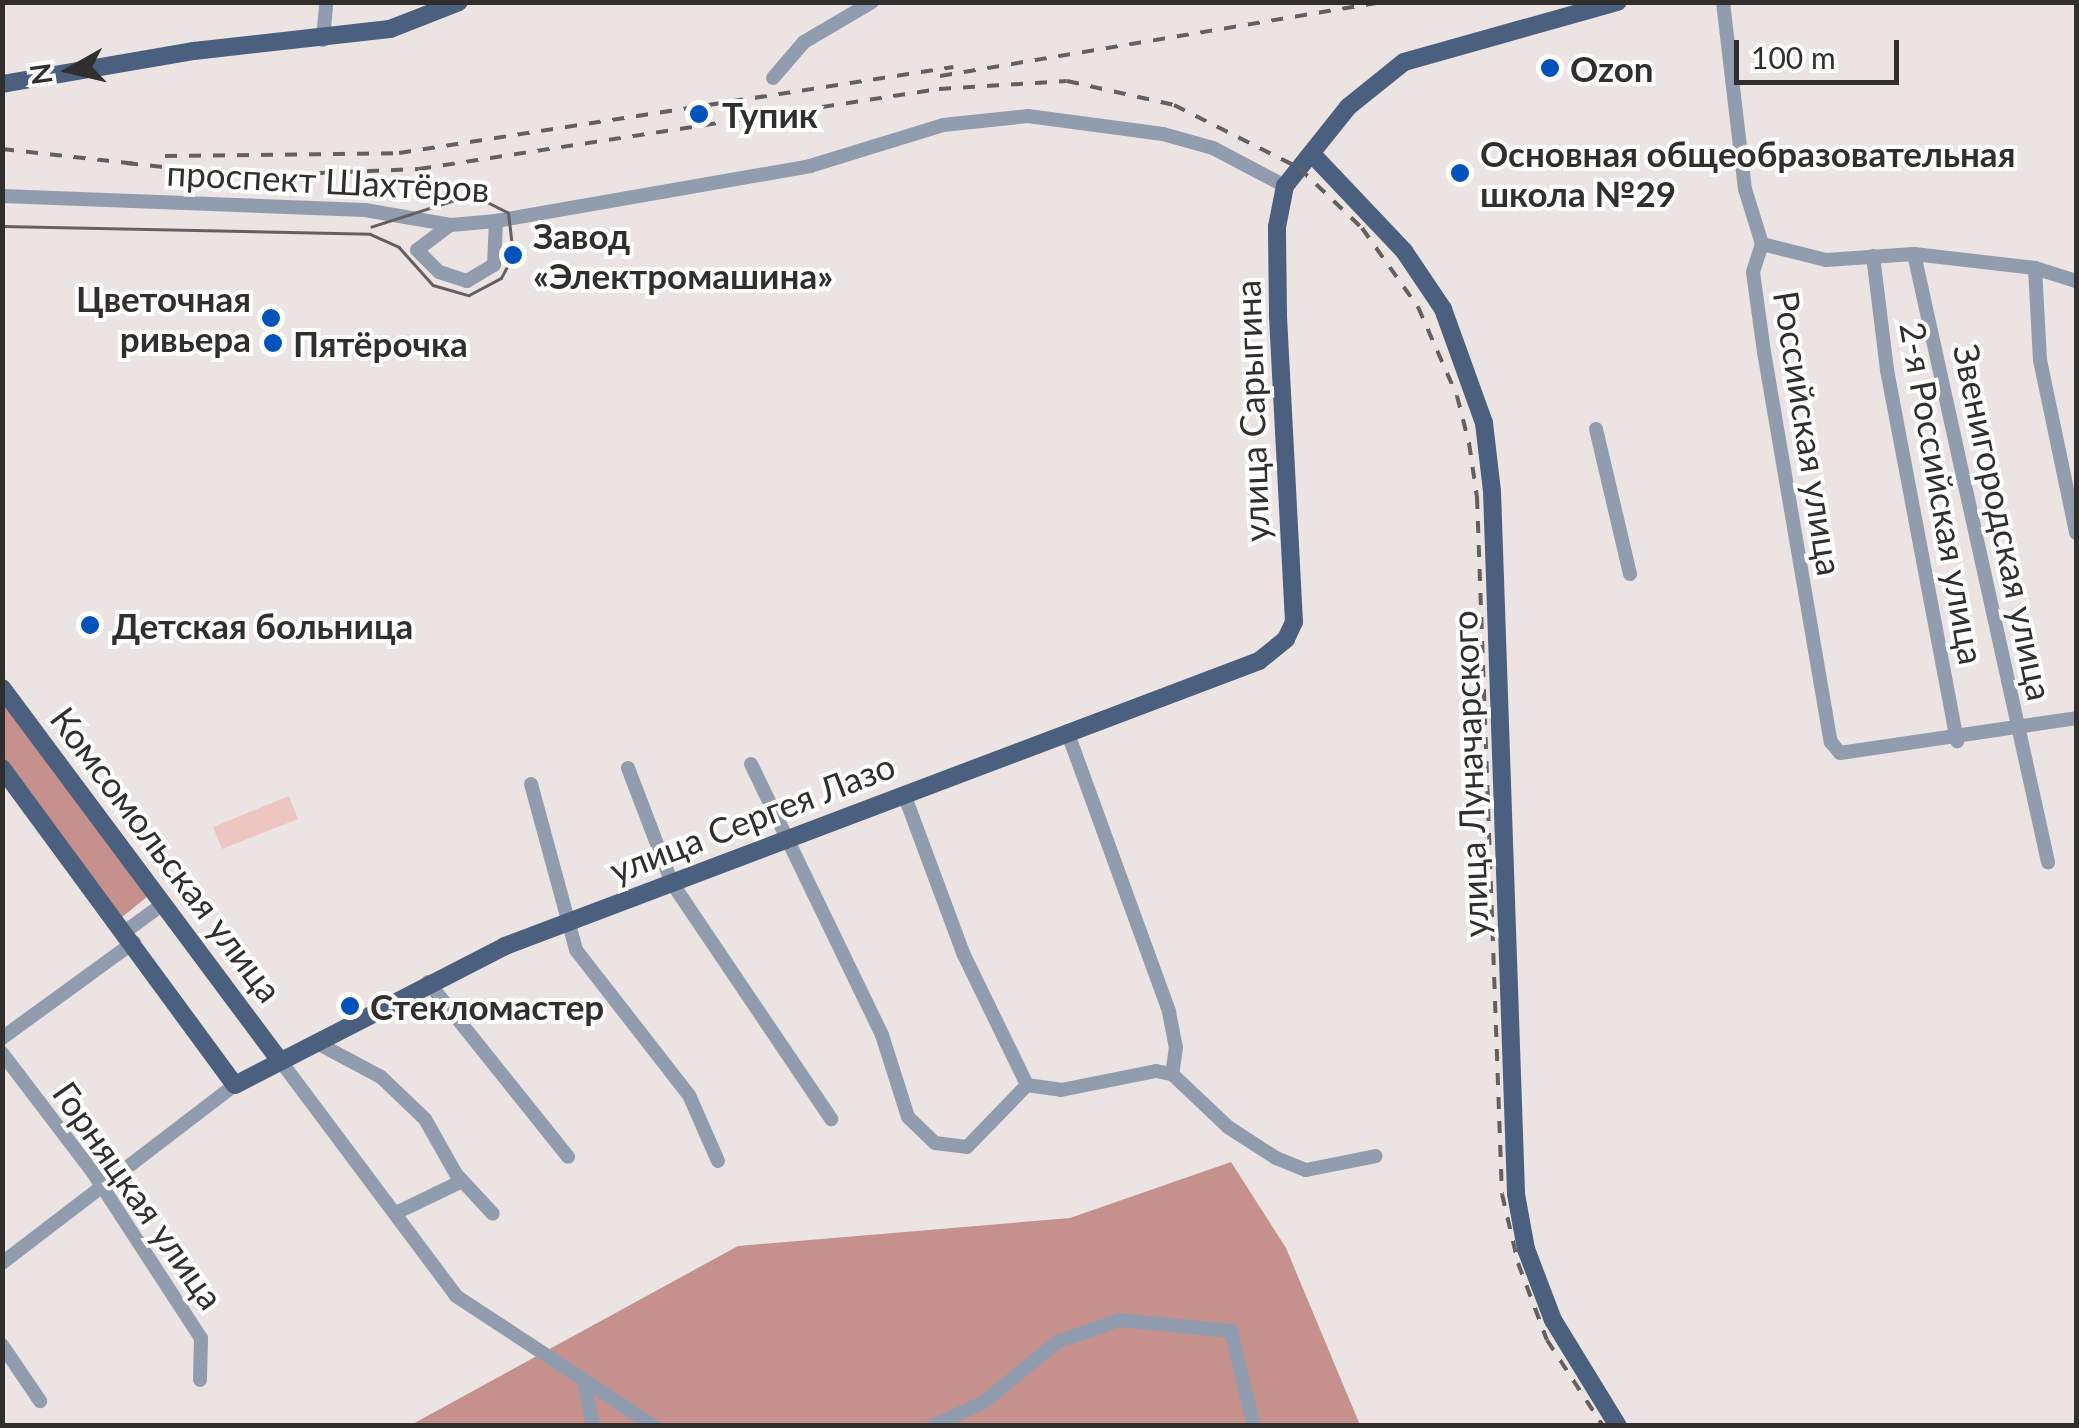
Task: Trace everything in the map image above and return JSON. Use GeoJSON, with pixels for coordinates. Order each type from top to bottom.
{"type":"FeatureCollection","features":[{"type":"Feature","properties":{"kind":"main road"},"geometry":{"type":"LineString","coordinates":[[2,84],[194,51],[323,40],[390,29],[459,2]]}},
{"type":"Feature","properties":{"kind":"main road"},"geometry":{"type":"LineString","coordinates":[[1285,186],[1348,106],[1404,62],[1618,2]]}},
{"type":"Feature","properties":{"kind":"main road","name":"улица Луначарского"},"geometry":{"type":"LineString","coordinates":[[1312,154],[1404,252],[1443,309],[1484,423],[1492,490],[1516,1194],[1526,1248],[1553,1320],[1618,1426]]}},
{"type":"Feature","properties":{"kind":"main road","name":"улица Сарыгина"},"geometry":{"type":"LineString","coordinates":[[1259,661],[1286,639],[1294,622],[1278,314],[1277,228],[1285,186]]}},
{"type":"Feature","properties":{"kind":"main road","name":"улица Сергея Лазо"},"geometry":{"type":"LineString","coordinates":[[235,1085],[279,1059],[321,1045],[428,982],[564,924],[1259,661]]}},
{"type":"Feature","properties":{"kind":"main road","name":"Комсомольская улица"},"geometry":{"type":"LineString","coordinates":[[2,688],[279,1059]]}},
{"type":"Feature","properties":{"kind":"main road"},"geometry":{"type":"LineString","coordinates":[[2,768],[130,937],[235,1085]]}},
{"type":"Feature","properties":{"kind":"street"},"geometry":{"type":"LineString","coordinates":[[323,40],[326,2]]}},
{"type":"Feature","properties":{"kind":"street"},"geometry":{"type":"LineString","coordinates":[[773,78],[804,42],[872,2]]}},
{"type":"Feature","properties":{"kind":"street","name":"Российская улица"},"geometry":{"type":"LineString","coordinates":[[1723,2],[1746,189],[1762,244],[1753,272],[1782,472],[1831,742],[1840,754],[1958,740]]}},
{"type":"Feature","properties":{"kind":"street","name":"проспект Шахтёров"},"geometry":{"type":"LineString","coordinates":[[2,196],[365,210],[451,224],[496,221],[810,166],[986,117],[1075,120],[1163,134],[1213,148],[1285,186]]}},
{"type":"Feature","properties":{"kind":"street"},"geometry":{"type":"LineString","coordinates":[[451,224],[417,250],[439,272],[466,281],[494,265],[496,221]]}},
{"type":"Feature","properties":{"kind":"street"},"geometry":{"type":"LineString","coordinates":[[1762,244],[1826,260],[1914,254],[2035,268],[2076,281]]}},
{"type":"Feature","properties":{"kind":"street","name":"Звенигородская улица"},"geometry":{"type":"LineString","coordinates":[[1914,254],[2015,730],[2048,862]]}},
{"type":"Feature","properties":{"kind":"street","name":"2-я Российская улица"},"geometry":{"type":"LineString","coordinates":[[1873,256],[1887,370],[1958,740]]}},
{"type":"Feature","properties":{"kind":"street"},"geometry":{"type":"LineString","coordinates":[[2035,268],[2040,360],[2076,534]]}},
{"type":"Feature","properties":{"kind":"street"},"geometry":{"type":"LineString","coordinates":[[1596,429],[1630,574]]}},
{"type":"Feature","properties":{"kind":"street"},"geometry":{"type":"LineString","coordinates":[[1958,740],[2076,718]]}},
{"type":"Feature","properties":{"kind":"street"},"geometry":{"type":"LineString","coordinates":[[1067,731],[1168,1012],[1176,1047],[1172,1074]]}},
{"type":"Feature","properties":{"kind":"street"},"geometry":{"type":"LineString","coordinates":[[751,764],[882,1035],[919,1132],[955,1149],[976,1140],[1027,1085]]}},
{"type":"Feature","properties":{"kind":"street"},"geometry":{"type":"LineString","coordinates":[[628,768],[672,883],[831,1118]]}},
{"type":"Feature","properties":{"kind":"street"},"geometry":{"type":"LineString","coordinates":[[531,784],[564,924],[591,974],[689,1095],[718,1161]]}},
{"type":"Feature","properties":{"kind":"street"},"geometry":{"type":"LineString","coordinates":[[904,794],[963,953],[1027,1085]]}},
{"type":"Feature","properties":{"kind":"street"},"geometry":{"type":"LineString","coordinates":[[2,1038],[130,937],[163,904]]}},
{"type":"Feature","properties":{"kind":"street"},"geometry":{"type":"LineString","coordinates":[[428,982],[568,1158]]}},
{"type":"Feature","properties":{"kind":"street"},"geometry":{"type":"LineString","coordinates":[[321,1045],[381,1077],[425,1119],[462,1181],[494,1214]]}},
{"type":"Feature","properties":{"kind":"street","name":"Горняцкая улица"},"geometry":{"type":"LineString","coordinates":[[2,1052],[100,1186],[202,1338],[200,1380]]}},
{"type":"Feature","properties":{"kind":"street"},"geometry":{"type":"LineString","coordinates":[[279,1059],[398,1212],[456,1296],[654,1426]]}},
{"type":"Feature","properties":{"kind":"street"},"geometry":{"type":"LineString","coordinates":[[1027,1085],[1061,1090],[1127,1075],[1172,1074],[1228,1126],[1276,1158],[1306,1170],[1376,1156]]}},
{"type":"Feature","properties":{"kind":"street"},"geometry":{"type":"LineString","coordinates":[[2,1264],[235,1085]]}},
{"type":"Feature","properties":{"kind":"street"},"geometry":{"type":"LineString","coordinates":[[398,1212],[462,1181]]}},
{"type":"Feature","properties":{"kind":"street"},"geometry":{"type":"LineString","coordinates":[[933,1426],[984,1402],[1057,1342],[1090,1326],[1148,1320],[1232,1331],[1254,1426]]}},
{"type":"Feature","properties":{"kind":"street"},"geometry":{"type":"LineString","coordinates":[[2,1345],[40,1401]]}},
{"type":"Feature","properties":{"kind":"street"},"geometry":{"type":"LineString","coordinates":[[584,1381],[593,1426]]}},
{"type":"Feature","properties":{"kind":"shaded area"},"geometry":{"type":"Polygon","coordinates":[[[3,697],[153,892],[121,918],[3,757],[3,697]]]}},
{"type":"Feature","properties":{"kind":"shaded area"},"geometry":{"type":"Polygon","coordinates":[[[289,796],[298,819],[222,849],[213,827],[289,796]]]}},
{"type":"Feature","properties":{"kind":"shaded area"},"geometry":{"type":"Polygon","coordinates":[[[1231,1162],[1286,1248],[1360,1425],[409,1426],[738,1246],[1070,1218],[1231,1162]]]}},
{"type":"Feature","properties":{"kind":"tram line"},"geometry":{"type":"LineString","coordinates":[[2,226],[370,234],[399,247],[433,285],[469,295],[501,278],[513,255],[508,213],[472,195],[372,227]]}},
{"type":"Feature","properties":{"kind":"railway"},"geometry":{"type":"LineString","coordinates":[[940,76],[1384,2]]}},
{"type":"Feature","properties":{"kind":"railway"},"geometry":{"type":"LineString","coordinates":[[165,156],[399,153],[953,67]]}},
{"type":"Feature","properties":{"kind":"railway"},"geometry":{"type":"LineString","coordinates":[[126,163],[247,176],[419,169],[939,89],[1067,81],[1174,105],[1299,168],[1362,228],[1418,307],[1457,396],[1469,443],[1477,497],[1502,1194],[1518,1263],[1547,1340],[1603,1426]]}},
{"type":"Feature","properties":{"kind":"railway"},"geometry":{"type":"LineString","coordinates":[[2,149],[137,164]]}},
{"type":"Feature","properties":{"kind":"place","name":"Ozon"},"geometry":{"type":"Point","coordinates":[1550,68]}},
{"type":"Feature","properties":{"kind":"place","name":"Тупик"},"geometry":{"type":"Point","coordinates":[699,114]}},
{"type":"Feature","properties":{"kind":"place","name":"Основная общеобразовательная школа №29"},"geometry":{"type":"Point","coordinates":[1460,173]}},
{"type":"Feature","properties":{"kind":"place","name":"Завод «Электромашина»"},"geometry":{"type":"Point","coordinates":[513,255]}},
{"type":"Feature","properties":{"kind":"place","name":"Цветочная ривьера"},"geometry":{"type":"Point","coordinates":[271,318]}},
{"type":"Feature","properties":{"kind":"place","name":"Пятёрочка"},"geometry":{"type":"Point","coordinates":[273,343]}},
{"type":"Feature","properties":{"kind":"place","name":"Детская больница"},"geometry":{"type":"Point","coordinates":[90,625]}},
{"type":"Feature","properties":{"kind":"place","name":"Стекломастер"},"geometry":{"type":"Point","coordinates":[350,1006]}}]}
